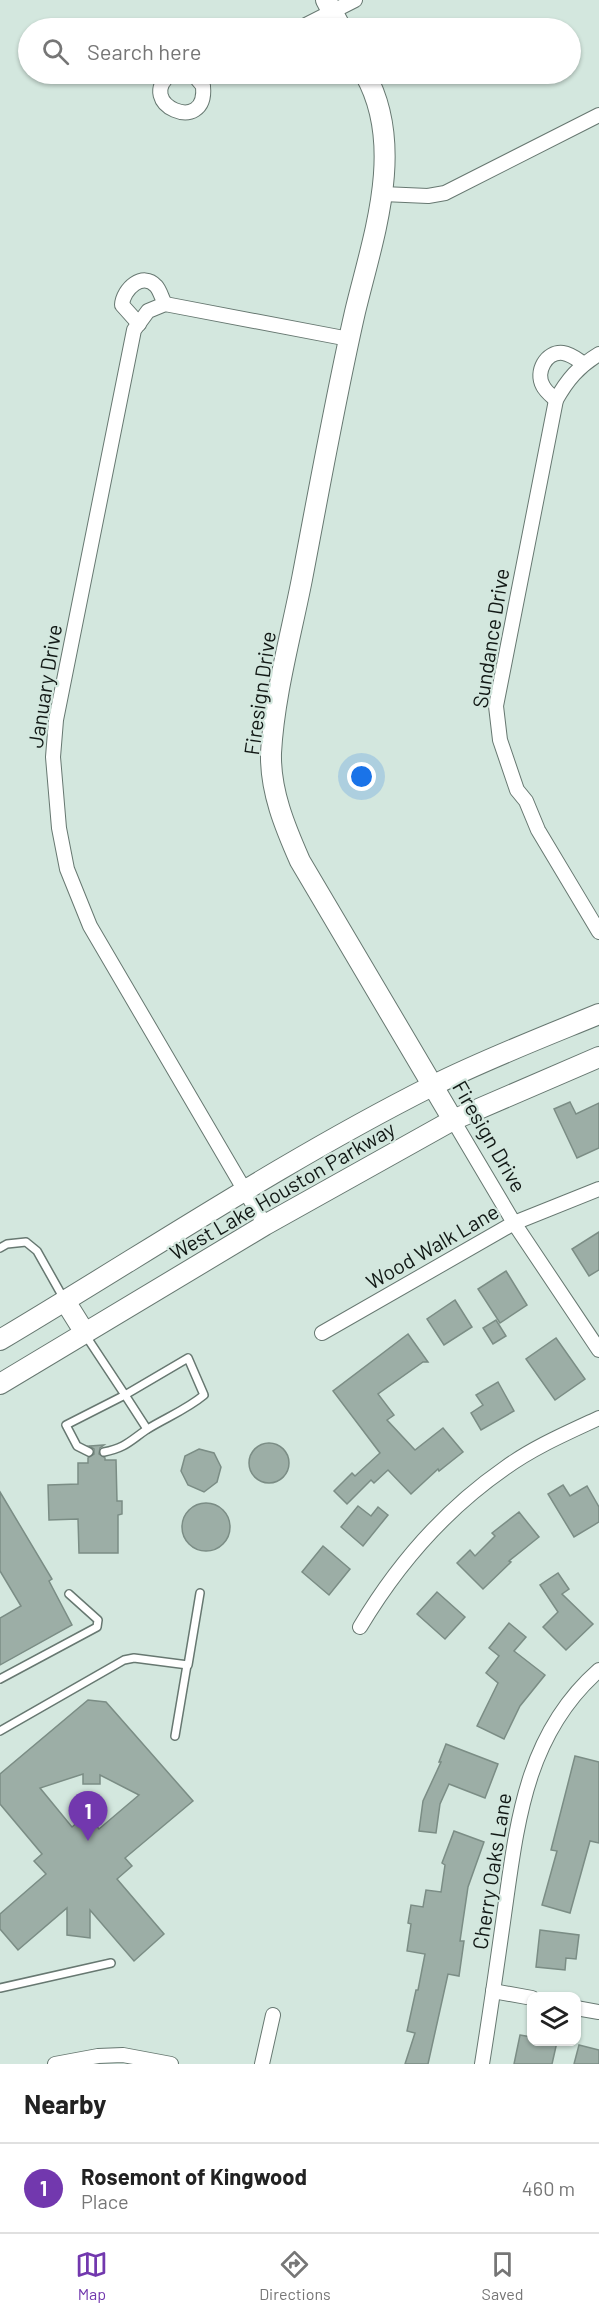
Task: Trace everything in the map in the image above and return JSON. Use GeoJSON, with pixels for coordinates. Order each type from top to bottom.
{"type":"FeatureCollection","features":[{"type":"Feature","properties":{"kind":"main road","name":"Firesign Drive"},"geometry":{"type":"LineString","coordinates":[[369,84],[377,102],[384,139],[383,194],[349,339],[280,690],[271,753],[274,788],[286,830],[300,861],[453,1120]]}},
{"type":"Feature","properties":{"kind":"main road","name":"West Lake Houston Parkway"},"geometry":{"type":"LineString","coordinates":[[0,1340],[357,1125],[433,1085],[517,1047],[599,1014]]}},
{"type":"Feature","properties":{"kind":"main road","name":"West Lake Houston Parkway"},"geometry":{"type":"LineString","coordinates":[[0,1384],[265,1225],[453,1120],[599,1057]]}},
{"type":"Feature","properties":{"kind":"main road"},"geometry":{"type":"LineString","coordinates":[[65,1302],[85,1334]]}},
{"type":"Feature","properties":{"kind":"street"},"geometry":{"type":"LineString","coordinates":[[333,14],[355,0]]}},
{"type":"Feature","properties":{"kind":"street"},"geometry":{"type":"LineString","coordinates":[[163,84],[161,96],[168,108],[180,113],[193,110],[202,99],[203,84]]}},
{"type":"Feature","properties":{"kind":"street"},"geometry":{"type":"LineString","coordinates":[[383,194],[428,196],[445,193],[599,116]]}},
{"type":"Feature","properties":{"kind":"street"},"geometry":{"type":"LineString","coordinates":[[165,304],[156,285],[149,281],[139,282],[128,288],[123,296],[122,305],[139,324],[148,311],[165,304],[349,339]]}},
{"type":"Feature","properties":{"kind":"street","name":"January Drive"},"geometry":{"type":"LineString","coordinates":[[139,324],[134,330],[56,720],[53,757],[54,792],[67,869],[90,926],[265,1225]]}},
{"type":"Feature","properties":{"kind":"street"},"geometry":{"type":"LineString","coordinates":[[556,400],[544,388],[542,382],[541,369],[547,359],[555,354],[565,353],[584,364]]}},
{"type":"Feature","properties":{"kind":"street","name":"Sundance Drive"},"geometry":{"type":"LineString","coordinates":[[599,354],[584,364],[565,383],[556,400],[496,706],[500,740],[517,790],[526,801],[538,830],[599,932]]}},
{"type":"Feature","properties":{"kind":"street","name":"Firesign Drive"},"geometry":{"type":"LineString","coordinates":[[453,1120],[514,1223],[599,1350]]}},
{"type":"Feature","properties":{"kind":"street","name":"Wood Walk Lane"},"geometry":{"type":"LineString","coordinates":[[322,1333],[514,1223],[599,1189]]}},
{"type":"Feature","properties":{"kind":"street"},"geometry":{"type":"LineString","coordinates":[[360,1627],[396,1574],[427,1536],[465,1499],[514,1462],[548,1442],[599,1418]]}},
{"type":"Feature","properties":{"kind":"street","name":"Cherry Oaks Lane"},"geometry":{"type":"LineString","coordinates":[[482,2064],[517,1821],[531,1769],[556,1720],[586,1682],[599,1670]]}},
{"type":"Feature","properties":{"kind":"street"},"geometry":{"type":"LineString","coordinates":[[493,1991],[527,1997]]}},
{"type":"Feature","properties":{"kind":"street"},"geometry":{"type":"LineString","coordinates":[[581,2009],[599,2012]]}},
{"type":"Feature","properties":{"kind":"street"},"geometry":{"type":"LineString","coordinates":[[262,2064],[273,2015]]}},
{"type":"Feature","properties":{"kind":"street"},"geometry":{"type":"LineString","coordinates":[[55,2064],[98,2056],[123,2055],[171,2064]]}},
{"type":"Feature","properties":{"kind":"lane"},"geometry":{"type":"LineString","coordinates":[[0,1248],[8,1244],[26,1242],[37,1251],[65,1302]]}},
{"type":"Feature","properties":{"kind":"lane"},"geometry":{"type":"LineString","coordinates":[[85,1334],[147,1429]]}},
{"type":"Feature","properties":{"kind":"lane"},"geometry":{"type":"LineString","coordinates":[[88,1452],[77,1446],[66,1425],[125,1395],[188,1358],[204,1395],[188,1408],[147,1429],[121,1449],[104,1452]]}},
{"type":"Feature","properties":{"kind":"lane"},"geometry":{"type":"LineString","coordinates":[[175,1736],[200,1593]]}},
{"type":"Feature","properties":{"kind":"lane"},"geometry":{"type":"LineString","coordinates":[[0,1679],[97,1627],[98,1620],[69,1594]]}},
{"type":"Feature","properties":{"kind":"lane"},"geometry":{"type":"LineString","coordinates":[[0,1731],[124,1660],[134,1658],[187,1665]]}},
{"type":"Feature","properties":{"kind":"lane"},"geometry":{"type":"LineString","coordinates":[[0,1988],[111,1963]]}},
{"type":"Feature","properties":{"kind":"building"},"geometry":{"type":"Polygon","coordinates":[[[570,1102],[576,1114],[599,1103],[599,1148],[577,1158],[554,1109],[570,1102]]]}},
{"type":"Feature","properties":{"kind":"building"},"geometry":{"type":"Polygon","coordinates":[[[599,1232],[599,1270],[589,1276],[572,1249],[599,1232]]]}},
{"type":"Feature","properties":{"kind":"building"},"geometry":{"type":"Polygon","coordinates":[[[506,1271],[527,1305],[500,1323],[478,1289],[506,1271]]]}},
{"type":"Feature","properties":{"kind":"building"},"geometry":{"type":"Polygon","coordinates":[[[455,1300],[472,1327],[444,1345],[427,1319],[455,1300]]]}},
{"type":"Feature","properties":{"kind":"building"},"geometry":{"type":"Polygon","coordinates":[[[496,1320],[506,1336],[493,1344],[483,1328],[496,1320]]]}},
{"type":"Feature","properties":{"kind":"building"},"geometry":{"type":"Polygon","coordinates":[[[408,1334],[428,1362],[423,1362],[378,1394],[394,1415],[387,1420],[415,1450],[443,1428],[463,1452],[439,1471],[438,1469],[411,1494],[388,1470],[374,1483],[371,1480],[347,1504],[334,1491],[352,1473],[355,1476],[380,1453],[333,1391],[408,1334]]]}},
{"type":"Feature","properties":{"kind":"building"},"geometry":{"type":"Polygon","coordinates":[[[556,1338],[585,1379],[555,1400],[526,1359],[556,1338]]]}},
{"type":"Feature","properties":{"kind":"building"},"geometry":{"type":"Polygon","coordinates":[[[498,1382],[514,1411],[481,1430],[471,1413],[483,1405],[476,1395],[498,1382]]]}},
{"type":"Feature","properties":{"kind":"building"},"geometry":{"type":"Polygon","coordinates":[[[269,1443],[283,1449],[289,1463],[283,1477],[269,1483],[255,1477],[249,1463],[255,1449],[269,1443]]]}},
{"type":"Feature","properties":{"kind":"building"},"geometry":{"type":"Polygon","coordinates":[[[104,1445],[100,1448],[99,1454],[105,1460],[116,1460],[117,1501],[122,1501],[122,1514],[118,1515],[118,1553],[79,1553],[78,1519],[49,1520],[48,1485],[78,1484],[78,1463],[88,1463],[88,1458],[94,1454],[94,1449],[89,1446],[104,1445]]]}},
{"type":"Feature","properties":{"kind":"building"},"geometry":{"type":"Polygon","coordinates":[[[199,1449],[214,1453],[221,1467],[217,1482],[204,1492],[188,1485],[181,1471],[185,1456],[199,1449]]]}},
{"type":"Feature","properties":{"kind":"building"},"geometry":{"type":"Polygon","coordinates":[[[563,1485],[570,1496],[587,1486],[599,1507],[599,1522],[574,1537],[548,1494],[563,1485]]]}},
{"type":"Feature","properties":{"kind":"building"},"geometry":{"type":"Polygon","coordinates":[[[0,1492],[52,1579],[49,1581],[72,1625],[0,1665],[0,1618],[21,1606],[0,1571],[0,1492]]]}},
{"type":"Feature","properties":{"kind":"building"},"geometry":{"type":"Polygon","coordinates":[[[201,1503],[211,1503],[223,1510],[230,1522],[230,1532],[223,1544],[211,1551],[201,1551],[186,1540],[182,1532],[182,1522],[193,1507],[201,1503]]]}},
{"type":"Feature","properties":{"kind":"building"},"geometry":{"type":"Polygon","coordinates":[[[358,1506],[371,1516],[378,1507],[388,1515],[363,1546],[341,1527],[358,1506]]]}},
{"type":"Feature","properties":{"kind":"building"},"geometry":{"type":"Polygon","coordinates":[[[519,1512],[539,1537],[509,1561],[511,1562],[483,1589],[457,1563],[470,1550],[475,1556],[495,1536],[492,1533],[519,1512]]]}},
{"type":"Feature","properties":{"kind":"building"},"geometry":{"type":"Polygon","coordinates":[[[323,1546],[350,1569],[329,1595],[302,1572],[323,1546]]]}},
{"type":"Feature","properties":{"kind":"building"},"geometry":{"type":"Polygon","coordinates":[[[558,1573],[569,1589],[562,1594],[593,1624],[566,1650],[543,1627],[558,1612],[540,1585],[558,1573]]]}},
{"type":"Feature","properties":{"kind":"building"},"geometry":{"type":"Polygon","coordinates":[[[437,1592],[465,1617],[445,1639],[417,1614],[437,1592]]]}},
{"type":"Feature","properties":{"kind":"building"},"geometry":{"type":"Polygon","coordinates":[[[509,1623],[526,1637],[514,1651],[545,1675],[520,1706],[504,1739],[477,1726],[498,1683],[486,1673],[499,1656],[489,1648],[509,1623]]]}},
{"type":"Feature","properties":{"kind":"building"},"geometry":{"type":"Polygon","coordinates":[[[88,1700],[106,1702],[193,1801],[125,1858],[132,1866],[117,1879],[164,1934],[134,1961],[90,1910],[90,1938],[67,1935],[67,1908],[18,1950],[0,1929],[0,1914],[46,1874],[34,1861],[42,1854],[0,1804],[0,1774],[88,1700]],[[83,1774],[40,1788],[72,1827],[87,1814],[99,1829],[139,1795],[100,1775],[100,1784],[83,1784],[83,1774]]]}},
{"type":"Feature","properties":{"kind":"building"},"geometry":{"type":"Polygon","coordinates":[[[446,1744],[498,1764],[485,1798],[449,1784],[440,1804],[436,1833],[419,1831],[423,1801],[441,1762],[439,1762],[446,1744]]]}},
{"type":"Feature","properties":{"kind":"building"},"geometry":{"type":"Polygon","coordinates":[[[575,1756],[599,1762],[599,1843],[590,1841],[570,1913],[542,1905],[557,1851],[551,1850],[575,1756]]]}},
{"type":"Feature","properties":{"kind":"building"},"geometry":{"type":"Polygon","coordinates":[[[454,1831],[484,1842],[468,1887],[460,1941],[464,1941],[459,1976],[448,1974],[428,2064],[405,2064],[415,2033],[407,2031],[425,1954],[407,1951],[411,1905],[423,1907],[426,1890],[441,1892],[445,1865],[442,1863],[454,1831]]]}},
{"type":"Feature","properties":{"kind":"building"},"geometry":{"type":"Polygon","coordinates":[[[540,1930],[579,1935],[576,1959],[566,1958],[565,1970],[536,1967],[540,1930]]]}},
{"type":"Feature","properties":{"kind":"building"},"geometry":{"type":"Polygon","coordinates":[[[520,2035],[527,2036],[527,2046],[556,2046],[552,2064],[514,2064],[520,2035]]]}},
{"type":"Feature","properties":{"kind":"building"},"geometry":{"type":"Polygon","coordinates":[[[579,2046],[599,2050],[599,2064],[574,2064],[579,2046]]]}},
{"type":"Feature","properties":{"kind":"place","name":"Rosemont of Kingwood"},"geometry":{"type":"Point","coordinates":[88,1841]}}]}
